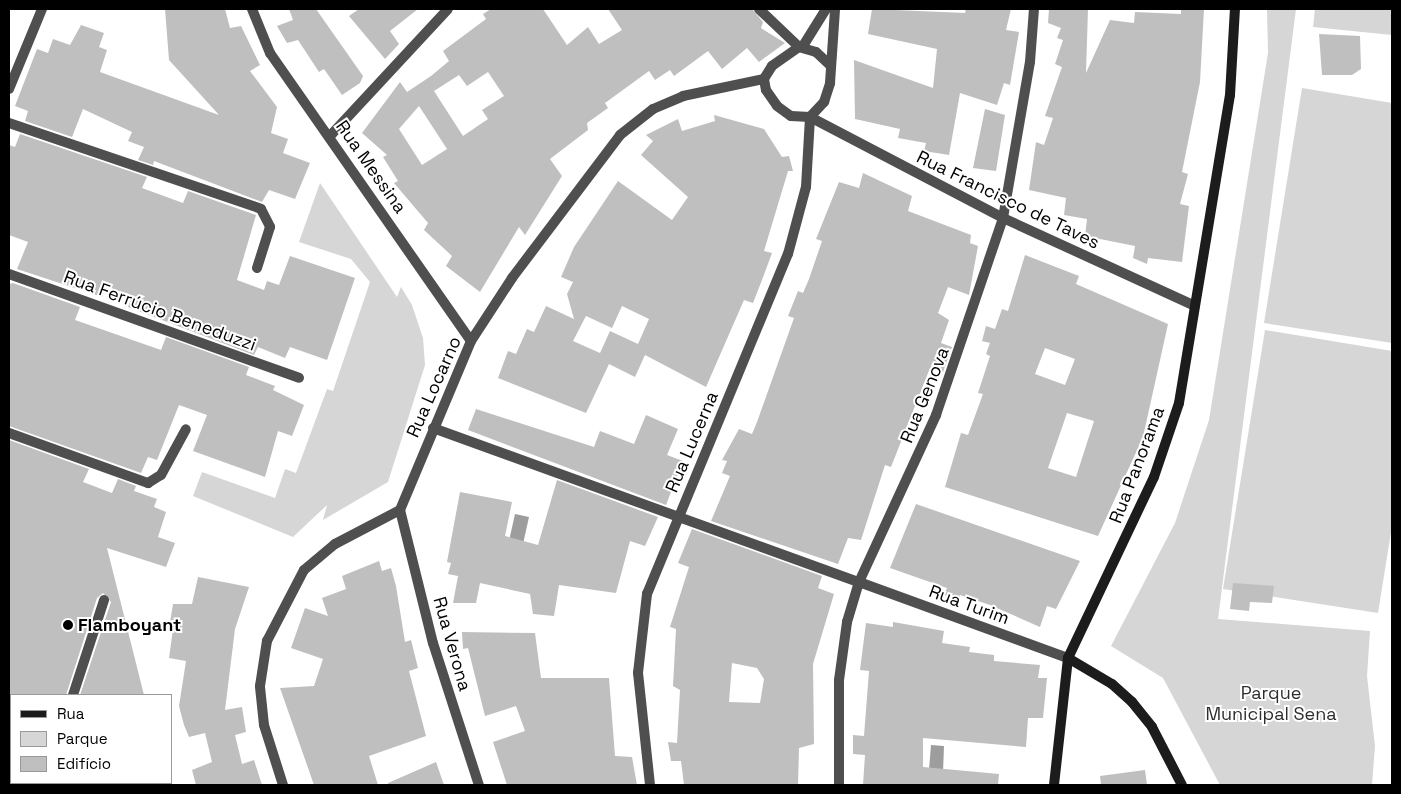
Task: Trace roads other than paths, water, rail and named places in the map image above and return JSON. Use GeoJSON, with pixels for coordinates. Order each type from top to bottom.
{"type":"FeatureCollection","features":[{"type":"Feature","properties":{"kind":"street"},"geometry":{"type":"LineString","coordinates":[[9,89],[42,9]]}},
{"type":"Feature","properties":{"kind":"street","name":"Rua Messina"},"geometry":{"type":"LineString","coordinates":[[252,9],[270,52],[471,340]]}},
{"type":"Feature","properties":{"kind":"street"},"geometry":{"type":"LineString","coordinates":[[330,136],[448,9]]}},
{"type":"Feature","properties":{"kind":"street"},"geometry":{"type":"LineString","coordinates":[[759,9],[801,46],[830,65]]}},
{"type":"Feature","properties":{"kind":"street"},"geometry":{"type":"LineString","coordinates":[[826,9],[801,46],[772,66],[764,79],[776,106],[792,116],[810,117],[824,102],[830,65],[835,9]]}},
{"type":"Feature","properties":{"kind":"street","name":"Rua Genova"},"geometry":{"type":"LineString","coordinates":[[839,785],[841,648],[859,582],[936,415],[1003,218],[1030,62],[1034,9]]}},
{"type":"Feature","properties":{"kind":"street","name":"Rua Panorama"},"geometry":{"type":"LineString","coordinates":[[1054,785],[1068,658],[1154,478],[1179,403],[1230,95],[1235,9]]}},
{"type":"Feature","properties":{"kind":"street","name":"Rua Locarno"},"geometry":{"type":"LineString","coordinates":[[400,510],[471,340],[512,278],[620,135],[653,110],[683,96],[764,79]]}},
{"type":"Feature","properties":{"kind":"street","name":"Rua Francisco de Taves"},"geometry":{"type":"LineString","coordinates":[[810,117],[1003,218],[1195,306]]}},
{"type":"Feature","properties":{"kind":"street","name":"Rua Lucerna"},"geometry":{"type":"LineString","coordinates":[[650,785],[638,672],[640,631],[647,594],[788,254],[806,187],[810,117]]}},
{"type":"Feature","properties":{"kind":"street"},"geometry":{"type":"LineString","coordinates":[[9,123],[260,209],[270,227],[257,268]]}},
{"type":"Feature","properties":{"kind":"street","name":"Rua Ferrúcio Beneduzzi"},"geometry":{"type":"LineString","coordinates":[[9,274],[299,378]]}},
{"type":"Feature","properties":{"kind":"street","name":"Rua Turim"},"geometry":{"type":"LineString","coordinates":[[433,428],[677,518],[1068,658]]}},
{"type":"Feature","properties":{"kind":"street"},"geometry":{"type":"LineString","coordinates":[[9,433],[148,483],[162,474],[186,429]]}},
{"type":"Feature","properties":{"kind":"street"},"geometry":{"type":"LineString","coordinates":[[282,785],[264,725],[260,686],[266,642],[304,570],[335,544],[400,510]]}},
{"type":"Feature","properties":{"kind":"street","name":"Rua Verona"},"geometry":{"type":"LineString","coordinates":[[400,510],[432,643],[479,785]]}},
{"type":"Feature","properties":{"kind":"street"},"geometry":{"type":"LineString","coordinates":[[74,694],[104,600]]}},
{"type":"Feature","properties":{"kind":"street"},"geometry":{"type":"LineString","coordinates":[[1068,658],[1112,684],[1132,702],[1152,728],[1182,785]]}},
{"type":"Feature","properties":{"kind":"place","name":"Flamboyant"},"geometry":{"type":"Point","coordinates":[68,625]}},
{"type":"Feature","properties":{"kind":"park label","name":"Parque Municipal Sena"},"geometry":{"type":"Point","coordinates":[1271,704]}}]}
